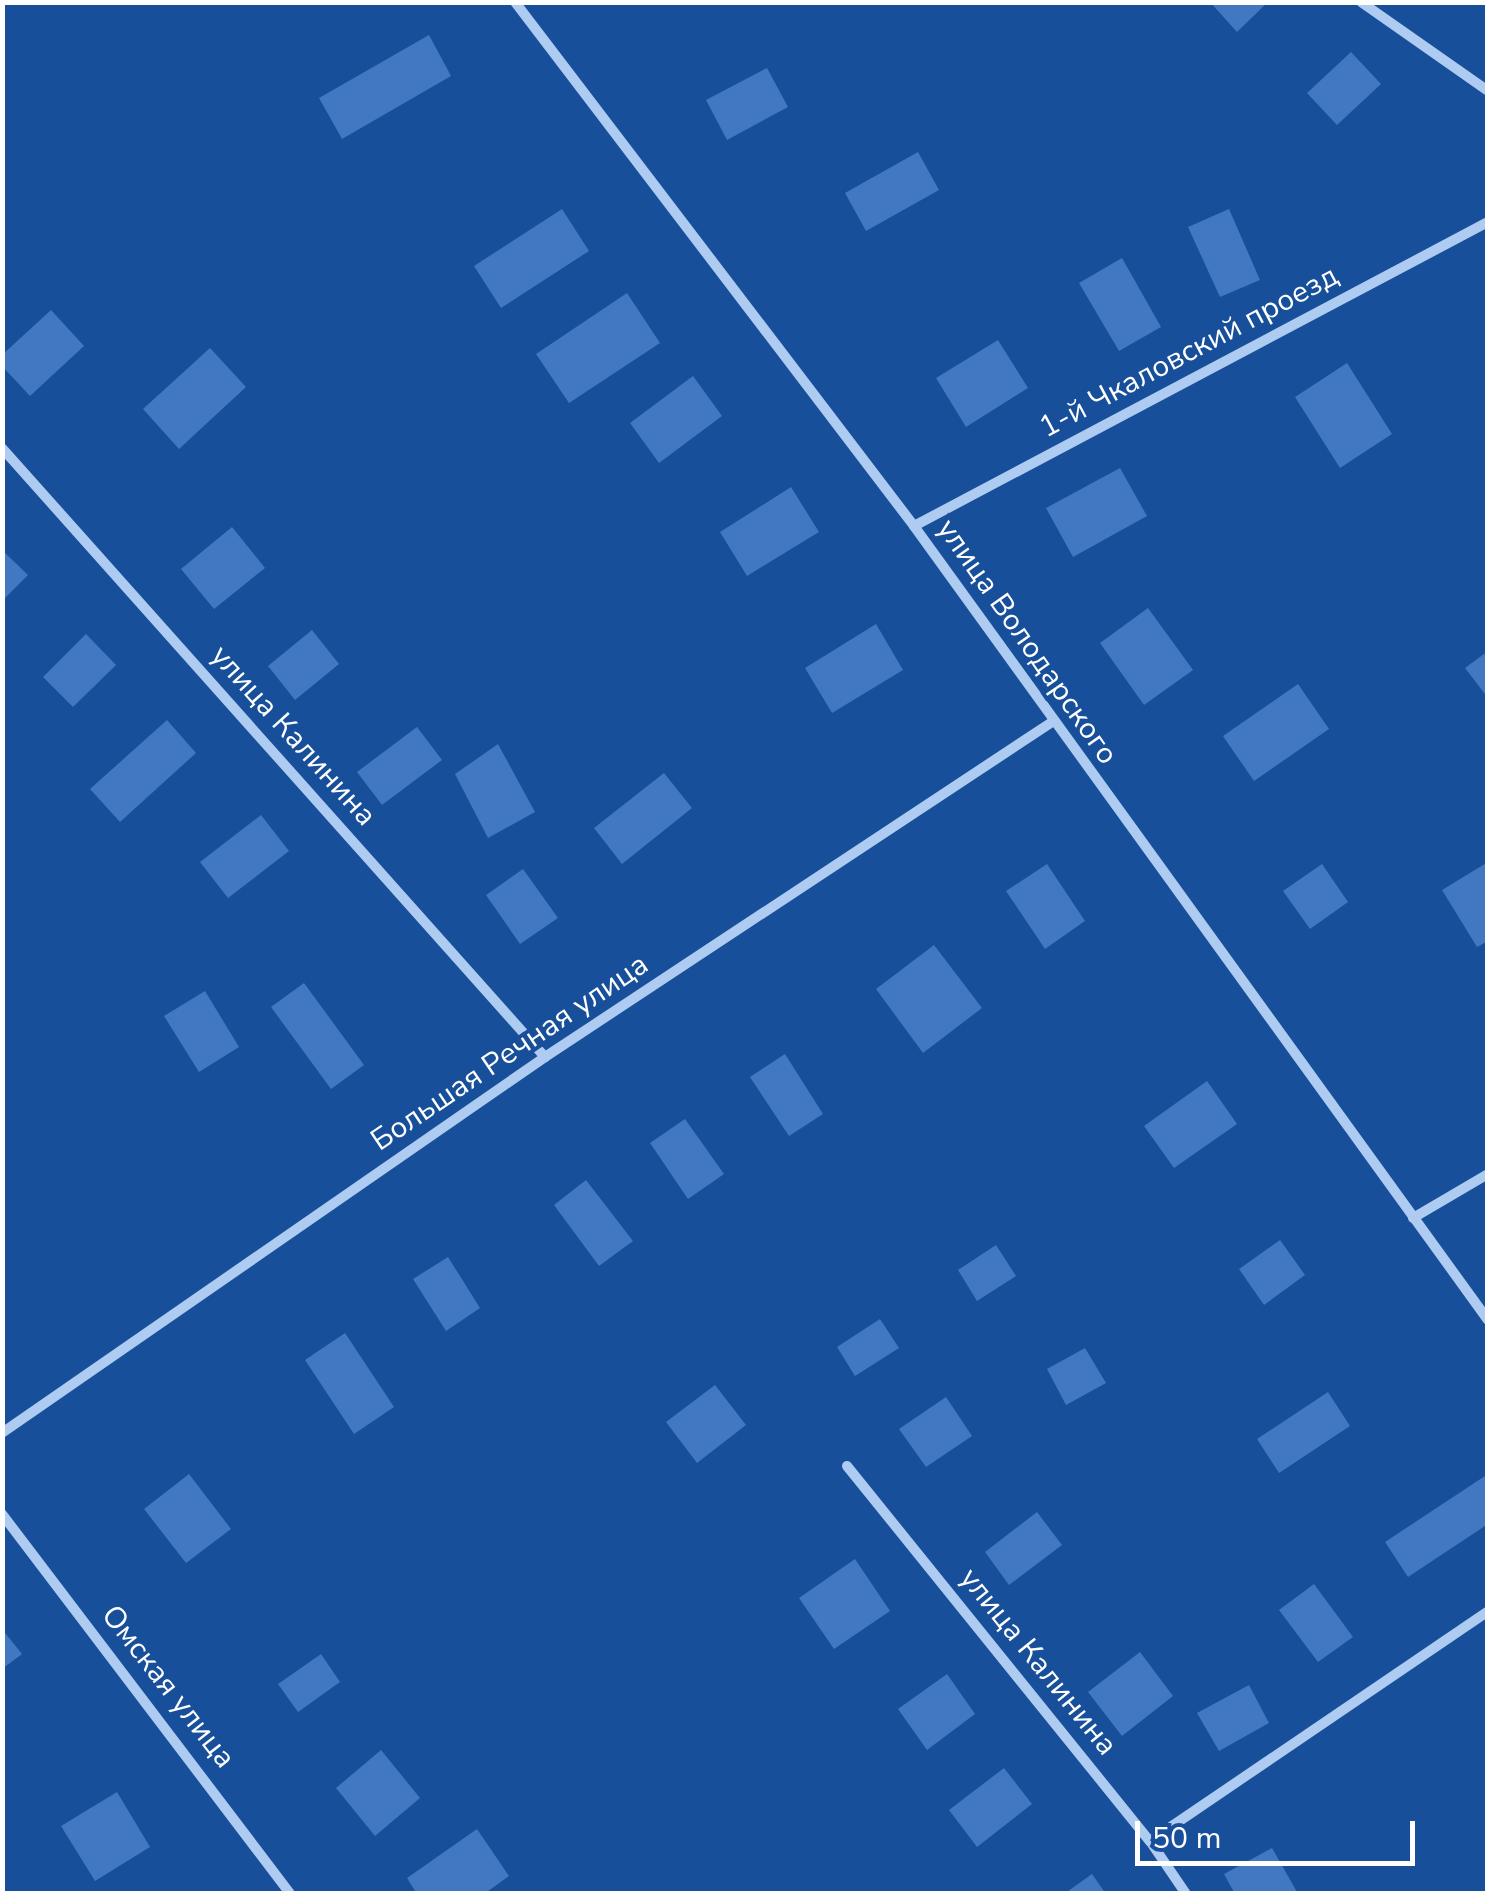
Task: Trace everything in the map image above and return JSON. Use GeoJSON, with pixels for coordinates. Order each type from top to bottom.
{"type":"FeatureCollection","features":[{"type":"Feature","properties":{"kind":"street","name":"улица Володарского"},"geometry":{"type":"LineString","coordinates":[[516,2],[914,526],[1488,1320]]}},
{"type":"Feature","properties":{"kind":"street"},"geometry":{"type":"LineString","coordinates":[[1361,2],[1488,92]]}},
{"type":"Feature","properties":{"kind":"street","name":"1-й Чкаловский проезд"},"geometry":{"type":"LineString","coordinates":[[914,526],[1488,222]]}},
{"type":"Feature","properties":{"kind":"street","name":"улица Калинина"},"geometry":{"type":"LineString","coordinates":[[2,448],[545,1057]]}},
{"type":"Feature","properties":{"kind":"street","name":"Большая Речная улица"},"geometry":{"type":"LineString","coordinates":[[2,1432],[545,1057],[1052,722]]}},
{"type":"Feature","properties":{"kind":"street"},"geometry":{"type":"LineString","coordinates":[[1413,1218],[1488,1174]]}},
{"type":"Feature","properties":{"kind":"street","name":"улица Калинина"},"geometry":{"type":"LineString","coordinates":[[847,1466],[1150,1841],[1186,1894]]}},
{"type":"Feature","properties":{"kind":"street","name":"Омская улица"},"geometry":{"type":"LineString","coordinates":[[2,1514],[290,1894]]}},
{"type":"Feature","properties":{"kind":"street"},"geometry":{"type":"LineString","coordinates":[[1150,1841],[1488,1611]]}},
{"type":"Feature","properties":{"kind":"building"},"geometry":{"type":"Polygon","coordinates":[[[1210,2],[1268,2],[1237,32],[1210,2]]]}},
{"type":"Feature","properties":{"kind":"building"},"geometry":{"type":"Polygon","coordinates":[[[429,35],[451,76],[342,139],[319,98],[429,35]]]}},
{"type":"Feature","properties":{"kind":"building"},"geometry":{"type":"Polygon","coordinates":[[[1351,52],[1381,84],[1337,125],[1307,93],[1351,52]]]}},
{"type":"Feature","properties":{"kind":"building"},"geometry":{"type":"Polygon","coordinates":[[[767,68],[788,107],[727,140],[706,100],[767,68]]]}},
{"type":"Feature","properties":{"kind":"building"},"geometry":{"type":"Polygon","coordinates":[[[918,152],[939,190],[866,231],[845,193],[918,152]]]}},
{"type":"Feature","properties":{"kind":"building"},"geometry":{"type":"Polygon","coordinates":[[[562,209],[589,251],[501,308],[474,266],[562,209]]]}},
{"type":"Feature","properties":{"kind":"building"},"geometry":{"type":"Polygon","coordinates":[[[1229,209],[1260,280],[1220,297],[1188,227],[1229,209]]]}},
{"type":"Feature","properties":{"kind":"building"},"geometry":{"type":"Polygon","coordinates":[[[1122,258],[1161,327],[1119,351],[1079,283],[1122,258]]]}},
{"type":"Feature","properties":{"kind":"building"},"geometry":{"type":"Polygon","coordinates":[[[627,293],[660,343],[569,403],[536,354],[627,293]]]}},
{"type":"Feature","properties":{"kind":"building"},"geometry":{"type":"Polygon","coordinates":[[[51,310],[84,346],[30,396],[2,366],[2,355],[51,310]]]}},
{"type":"Feature","properties":{"kind":"building"},"geometry":{"type":"Polygon","coordinates":[[[998,340],[1028,388],[966,427],[936,378],[998,340]]]}},
{"type":"Feature","properties":{"kind":"building"},"geometry":{"type":"Polygon","coordinates":[[[210,348],[246,387],[179,449],[143,409],[210,348]]]}},
{"type":"Feature","properties":{"kind":"building"},"geometry":{"type":"Polygon","coordinates":[[[1347,363],[1392,434],[1340,468],[1295,397],[1347,363]]]}},
{"type":"Feature","properties":{"kind":"building"},"geometry":{"type":"Polygon","coordinates":[[[693,376],[722,416],[659,463],[630,423],[693,376]]]}},
{"type":"Feature","properties":{"kind":"building"},"geometry":{"type":"Polygon","coordinates":[[[1120,468],[1147,516],[1073,557],[1046,508],[1120,468]]]}},
{"type":"Feature","properties":{"kind":"building"},"geometry":{"type":"Polygon","coordinates":[[[791,487],[819,532],[747,576],[720,532],[791,487]]]}},
{"type":"Feature","properties":{"kind":"building"},"geometry":{"type":"Polygon","coordinates":[[[232,527],[265,568],[214,609],[181,569],[232,527]]]}},
{"type":"Feature","properties":{"kind":"building"},"geometry":{"type":"Polygon","coordinates":[[[2,550],[28,575],[2,601],[2,550]]]}},
{"type":"Feature","properties":{"kind":"building"},"geometry":{"type":"Polygon","coordinates":[[[1148,608],[1193,670],[1144,705],[1100,643],[1148,608]]]}},
{"type":"Feature","properties":{"kind":"building"},"geometry":{"type":"Polygon","coordinates":[[[876,624],[903,670],[832,713],[805,668],[876,624]]]}},
{"type":"Feature","properties":{"kind":"building"},"geometry":{"type":"Polygon","coordinates":[[[312,630],[339,664],[295,700],[268,666],[312,630]]]}},
{"type":"Feature","properties":{"kind":"building"},"geometry":{"type":"Polygon","coordinates":[[[86,634],[116,665],[73,707],[43,677],[86,634]]]}},
{"type":"Feature","properties":{"kind":"building"},"geometry":{"type":"Polygon","coordinates":[[[1488,651],[1488,698],[1465,668],[1488,651]]]}},
{"type":"Feature","properties":{"kind":"building"},"geometry":{"type":"Polygon","coordinates":[[[1298,684],[1329,729],[1254,781],[1223,736],[1298,684]]]}},
{"type":"Feature","properties":{"kind":"building"},"geometry":{"type":"Polygon","coordinates":[[[167,720],[196,753],[120,822],[90,789],[167,720]]]}},
{"type":"Feature","properties":{"kind":"building"},"geometry":{"type":"Polygon","coordinates":[[[417,727],[442,760],[382,805],[357,772],[417,727]]]}},
{"type":"Feature","properties":{"kind":"building"},"geometry":{"type":"Polygon","coordinates":[[[498,744],[535,812],[488,838],[455,774],[498,744]]]}},
{"type":"Feature","properties":{"kind":"building"},"geometry":{"type":"Polygon","coordinates":[[[664,773],[692,808],[622,864],[594,828],[664,773]]]}},
{"type":"Feature","properties":{"kind":"building"},"geometry":{"type":"Polygon","coordinates":[[[261,815],[289,851],[228,898],[200,862],[261,815]]]}},
{"type":"Feature","properties":{"kind":"building"},"geometry":{"type":"Polygon","coordinates":[[[1488,862],[1488,941],[1477,947],[1442,890],[1488,862]]]}},
{"type":"Feature","properties":{"kind":"building"},"geometry":{"type":"Polygon","coordinates":[[[1047,864],[1085,921],[1045,949],[1006,891],[1047,864]]]}},
{"type":"Feature","properties":{"kind":"building"},"geometry":{"type":"Polygon","coordinates":[[[1322,864],[1348,902],[1310,929],[1283,891],[1322,864]]]}},
{"type":"Feature","properties":{"kind":"building"},"geometry":{"type":"Polygon","coordinates":[[[523,869],[558,918],[520,944],[486,895],[523,869]]]}},
{"type":"Feature","properties":{"kind":"building"},"geometry":{"type":"Polygon","coordinates":[[[934,945],[982,1008],[923,1053],[876,989],[934,945]]]}},
{"type":"Feature","properties":{"kind":"building"},"geometry":{"type":"Polygon","coordinates":[[[304,983],[364,1065],[331,1089],[271,1007],[304,983]]]}},
{"type":"Feature","properties":{"kind":"building"},"geometry":{"type":"Polygon","coordinates":[[[205,991],[239,1047],[199,1072],[164,1016],[205,991]]]}},
{"type":"Feature","properties":{"kind":"building"},"geometry":{"type":"Polygon","coordinates":[[[785,1054],[823,1114],[789,1136],[750,1077],[785,1054]]]}},
{"type":"Feature","properties":{"kind":"building"},"geometry":{"type":"Polygon","coordinates":[[[1207,1081],[1237,1124],[1174,1168],[1144,1126],[1207,1081]]]}},
{"type":"Feature","properties":{"kind":"building"},"geometry":{"type":"Polygon","coordinates":[[[685,1119],[724,1174],[688,1199],[650,1143],[685,1119]]]}},
{"type":"Feature","properties":{"kind":"building"},"geometry":{"type":"Polygon","coordinates":[[[586,1180],[633,1241],[599,1266],[554,1205],[586,1180]]]}},
{"type":"Feature","properties":{"kind":"building"},"geometry":{"type":"Polygon","coordinates":[[[1280,1240],[1305,1275],[1264,1305],[1239,1269],[1280,1240]]]}},
{"type":"Feature","properties":{"kind":"building"},"geometry":{"type":"Polygon","coordinates":[[[996,1245],[1016,1276],[977,1301],[958,1270],[996,1245]]]}},
{"type":"Feature","properties":{"kind":"building"},"geometry":{"type":"Polygon","coordinates":[[[448,1257],[480,1308],[446,1331],[413,1279],[448,1257]]]}},
{"type":"Feature","properties":{"kind":"building"},"geometry":{"type":"Polygon","coordinates":[[[880,1319],[899,1348],[855,1376],[837,1347],[880,1319]]]}},
{"type":"Feature","properties":{"kind":"building"},"geometry":{"type":"Polygon","coordinates":[[[345,1333],[394,1407],[354,1434],[305,1360],[345,1333]]]}},
{"type":"Feature","properties":{"kind":"building"},"geometry":{"type":"Polygon","coordinates":[[[1085,1348],[1106,1383],[1066,1405],[1047,1369],[1085,1348]]]}},
{"type":"Feature","properties":{"kind":"building"},"geometry":{"type":"Polygon","coordinates":[[[715,1385],[746,1425],[697,1463],[666,1422],[715,1385]]]}},
{"type":"Feature","properties":{"kind":"building"},"geometry":{"type":"Polygon","coordinates":[[[1328,1392],[1350,1426],[1279,1473],[1257,1439],[1328,1392]]]}},
{"type":"Feature","properties":{"kind":"building"},"geometry":{"type":"Polygon","coordinates":[[[946,1397],[972,1436],[926,1467],[899,1429],[946,1397]]]}},
{"type":"Feature","properties":{"kind":"building"},"geometry":{"type":"Polygon","coordinates":[[[189,1474],[231,1529],[186,1563],[144,1509],[189,1474]]]}},
{"type":"Feature","properties":{"kind":"building"},"geometry":{"type":"Polygon","coordinates":[[[1488,1474],[1488,1524],[1408,1577],[1385,1542],[1488,1474]]]}},
{"type":"Feature","properties":{"kind":"building"},"geometry":{"type":"Polygon","coordinates":[[[1037,1512],[1062,1545],[1009,1585],[985,1552],[1037,1512]]]}},
{"type":"Feature","properties":{"kind":"building"},"geometry":{"type":"Polygon","coordinates":[[[855,1559],[890,1611],[834,1649],[799,1598],[855,1559]]]}},
{"type":"Feature","properties":{"kind":"building"},"geometry":{"type":"Polygon","coordinates":[[[1314,1584],[1353,1637],[1318,1662],[1279,1610],[1314,1584]]]}},
{"type":"Feature","properties":{"kind":"building"},"geometry":{"type":"Polygon","coordinates":[[[2,1629],[22,1654],[2,1669],[2,1629]]]}},
{"type":"Feature","properties":{"kind":"building"},"geometry":{"type":"Polygon","coordinates":[[[1140,1652],[1173,1696],[1122,1736],[1088,1692],[1140,1652]]]}},
{"type":"Feature","properties":{"kind":"building"},"geometry":{"type":"Polygon","coordinates":[[[321,1654],[340,1682],[298,1712],[278,1684],[321,1654]]]}},
{"type":"Feature","properties":{"kind":"building"},"geometry":{"type":"Polygon","coordinates":[[[947,1674],[975,1714],[927,1750],[898,1709],[947,1674]]]}},
{"type":"Feature","properties":{"kind":"building"},"geometry":{"type":"Polygon","coordinates":[[[1249,1685],[1269,1723],[1219,1751],[1197,1713],[1249,1685]]]}},
{"type":"Feature","properties":{"kind":"building"},"geometry":{"type":"Polygon","coordinates":[[[381,1750],[420,1798],[375,1836],[336,1788],[381,1750]]]}},
{"type":"Feature","properties":{"kind":"building"},"geometry":{"type":"Polygon","coordinates":[[[1004,1768],[1032,1804],[977,1847],[949,1810],[1004,1768]]]}},
{"type":"Feature","properties":{"kind":"building"},"geometry":{"type":"Polygon","coordinates":[[[117,1792],[150,1847],[95,1881],[61,1826],[117,1792]]]}},
{"type":"Feature","properties":{"kind":"building"},"geometry":{"type":"Polygon","coordinates":[[[477,1829],[509,1876],[484,1894],[417,1894],[407,1878],[477,1829]]]}},
{"type":"Feature","properties":{"kind":"building"},"geometry":{"type":"Polygon","coordinates":[[[1272,1848],[1297,1892],[1235,1894],[1224,1874],[1272,1848]]]}},
{"type":"Feature","properties":{"kind":"building"},"geometry":{"type":"Polygon","coordinates":[[[1092,1874],[1106,1894],[1064,1894],[1092,1874]]]}}]}
